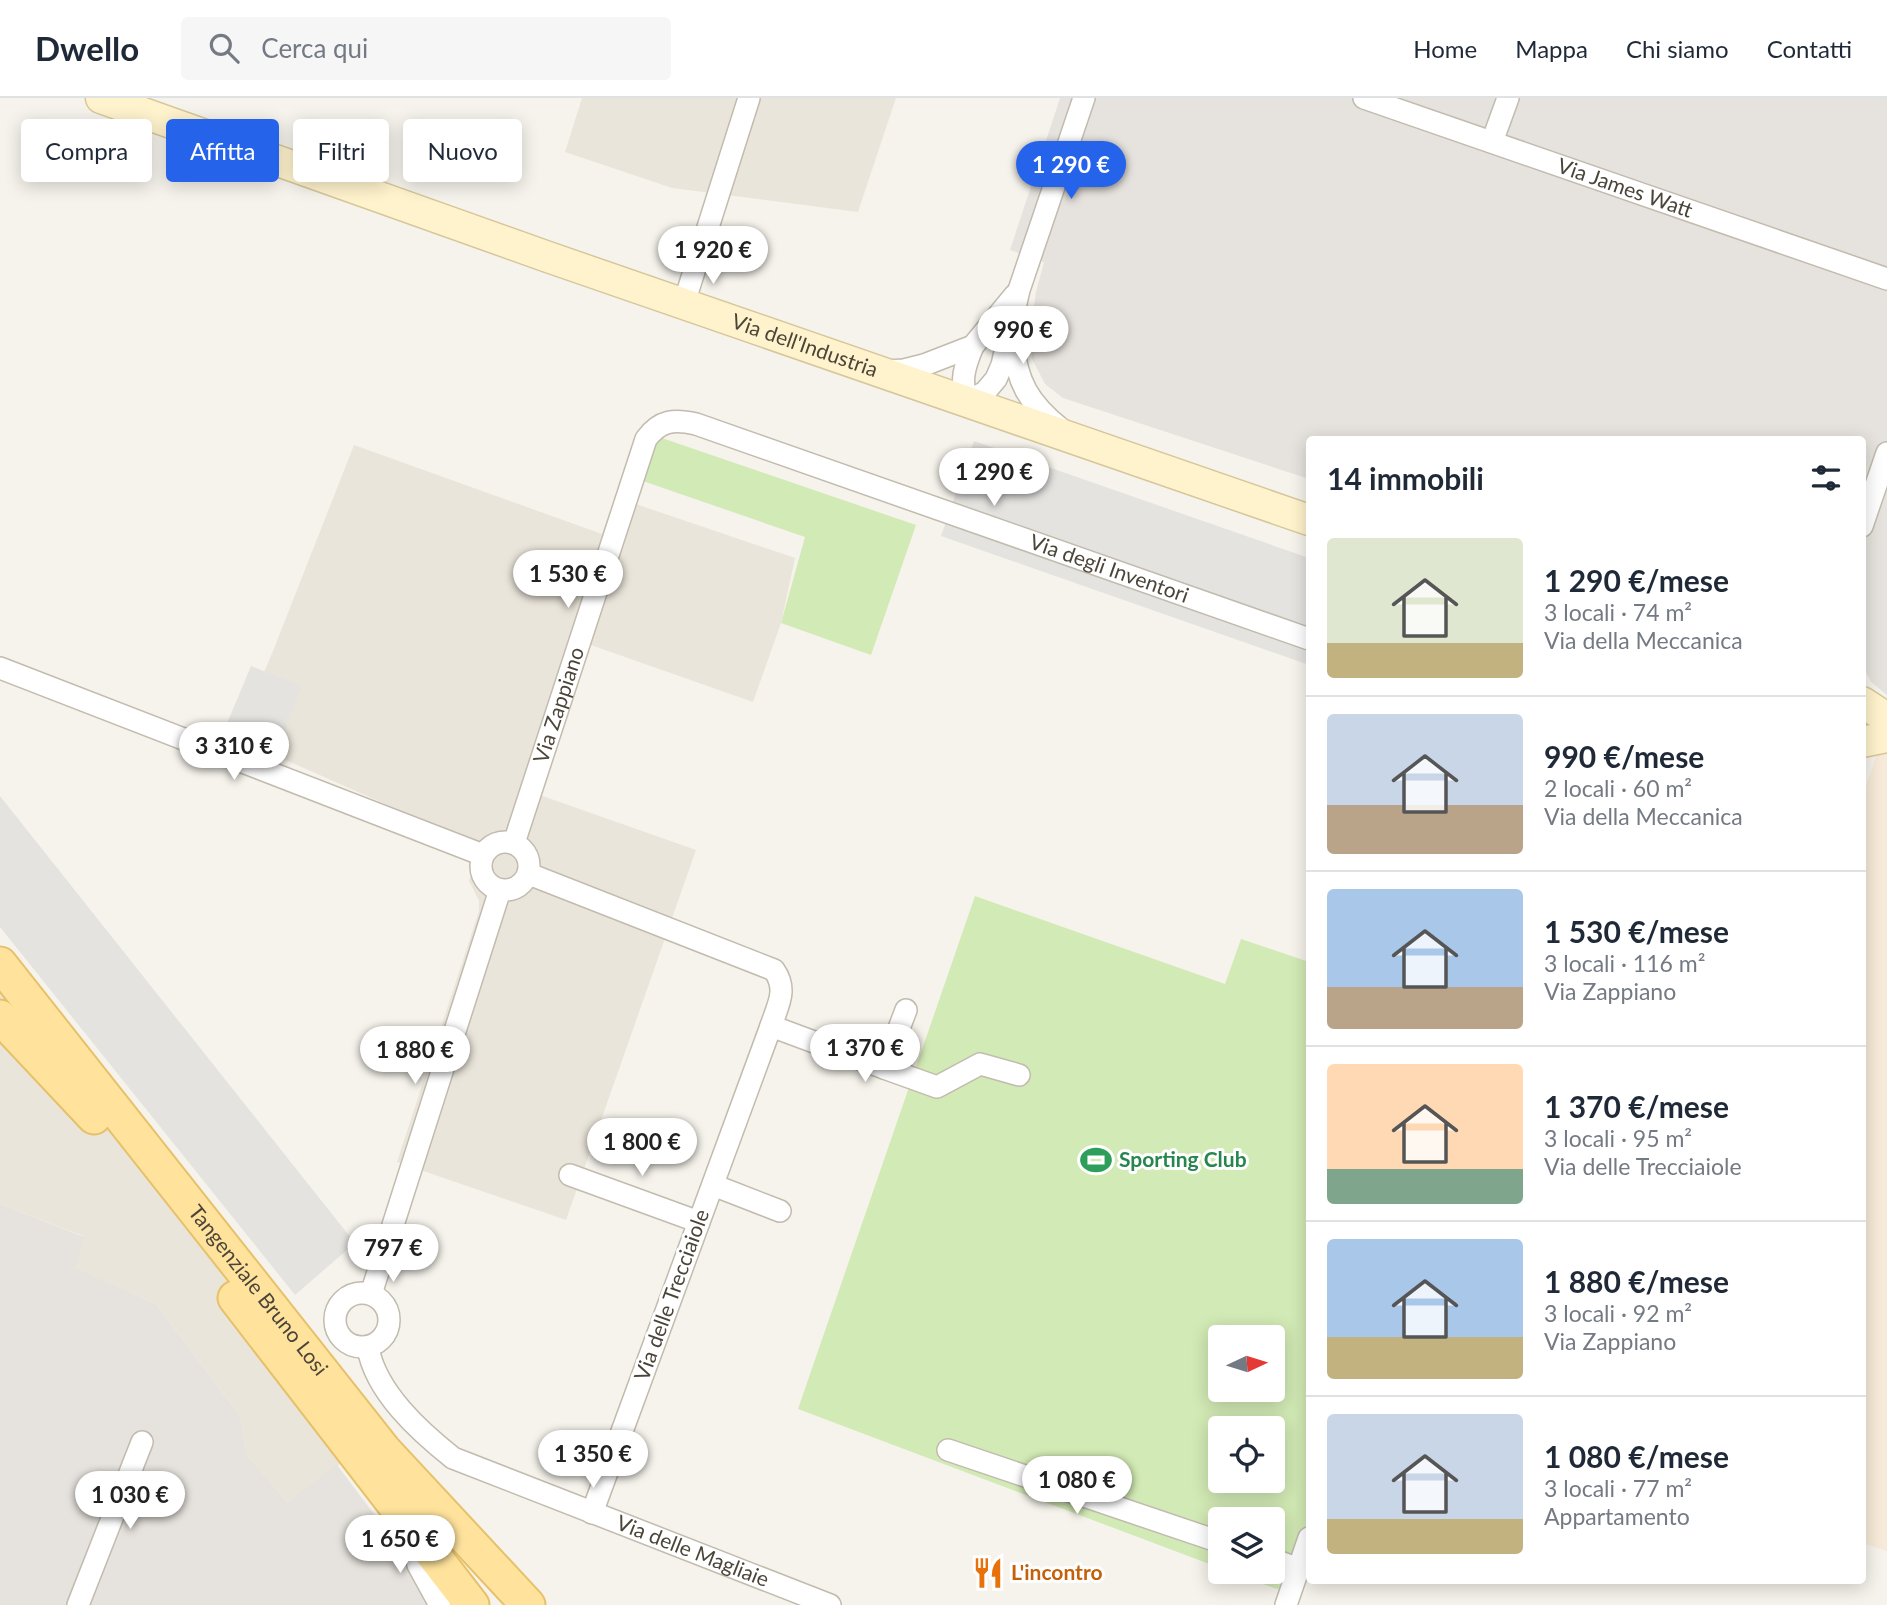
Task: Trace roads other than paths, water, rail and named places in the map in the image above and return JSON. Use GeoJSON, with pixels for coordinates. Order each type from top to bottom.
{"type":"FeatureCollection","features":[{"type":"Feature","properties":{"kind":"main road","name":"Tangenziale Bruno Losi"},"geometry":{"type":"LineString","coordinates":[[0,964],[384,1450],[517,1601]]}},
{"type":"Feature","properties":{"kind":"main road","name":"Tangenziale Bruno Losi"},"geometry":{"type":"LineString","coordinates":[[0,1017],[79,1099],[129,1159],[472,1605]]}},
{"type":"Feature","properties":{"kind":"street","name":"Via dell'Industria"},"geometry":{"type":"LineString","coordinates":[[101,98],[1306,519]]}},
{"type":"Feature","properties":{"kind":"street"},"geometry":{"type":"LineString","coordinates":[[684,303],[749,98]]}},
{"type":"Feature","properties":{"kind":"street"},"geometry":{"type":"LineString","coordinates":[[1019,290],[973,346],[964,368],[963,390],[968,401],[985,393],[996,379],[1002,365],[1019,290],[1084,98]]}},
{"type":"Feature","properties":{"kind":"street","name":"Via James Watt"},"geometry":{"type":"LineString","coordinates":[[1364,98],[1887,279]]}},
{"type":"Feature","properties":{"kind":"street"},"geometry":{"type":"LineString","coordinates":[[1492,142],[1508,98]]}},
{"type":"Feature","properties":{"kind":"street"},"geometry":{"type":"LineString","coordinates":[[1019,290],[1013,341],[1014,360],[1020,380],[1040,413],[1071,436]]}},
{"type":"Feature","properties":{"kind":"street"},"geometry":{"type":"LineString","coordinates":[[881,372],[924,365],[973,346]]}},
{"type":"Feature","properties":{"kind":"street","name":"Via degli Inventori"},"geometry":{"type":"LineString","coordinates":[[671,421],[696,424],[1306,638]]}},
{"type":"Feature","properties":{"kind":"street","name":"Via Zappiano"},"geometry":{"type":"LineString","coordinates":[[514,843],[646,439],[653,429],[671,421]]}},
{"type":"Feature","properties":{"kind":"street"},"geometry":{"type":"LineString","coordinates":[[1866,514],[1887,453]]}},
{"type":"Feature","properties":{"kind":"street"},"geometry":{"type":"LineString","coordinates":[[0,668],[483,855]]}},
{"type":"Feature","properties":{"kind":"street"},"geometry":{"type":"LineString","coordinates":[[1866,705],[1887,718]]}},
{"type":"Feature","properties":{"kind":"street"},"geometry":{"type":"LineString","coordinates":[[1866,741],[1887,737]]}},
{"type":"Feature","properties":{"kind":"street"},"geometry":{"type":"LineString","coordinates":[[500,842],[514,843],[526,852],[529,874],[520,886],[507,891],[500,890],[483,877],[483,855],[500,842]]}},
{"type":"Feature","properties":{"kind":"street","name":"Via delle Trecciaiole"},"geometry":{"type":"LineString","coordinates":[[529,874],[774,970],[781,981],[782,992],[771,1026],[592,1513]]}},
{"type":"Feature","properties":{"kind":"street"},"geometry":{"type":"LineString","coordinates":[[371,1294],[500,890]]}},
{"type":"Feature","properties":{"kind":"street"},"geometry":{"type":"LineString","coordinates":[[884,1068],[906,1010]]}},
{"type":"Feature","properties":{"kind":"street"},"geometry":{"type":"LineString","coordinates":[[771,1026],[937,1087],[980,1064],[1019,1075]]}},
{"type":"Feature","properties":{"kind":"street"},"geometry":{"type":"LineString","coordinates":[[570,1175],[699,1222]]}},
{"type":"Feature","properties":{"kind":"street"},"geometry":{"type":"LineString","coordinates":[[713,1185],[780,1211]]}},
{"type":"Feature","properties":{"kind":"street"},"geometry":{"type":"LineString","coordinates":[[363,1293],[371,1294],[385,1305],[389,1322],[383,1339],[368,1348],[351,1346],[335,1328],[336,1311],[346,1298],[363,1293]]}},
{"type":"Feature","properties":{"kind":"street","name":"Via delle Magliaie"},"geometry":{"type":"LineString","coordinates":[[368,1348],[370,1363],[385,1389],[436,1445],[453,1458],[830,1605]]}},
{"type":"Feature","properties":{"kind":"street"},"geometry":{"type":"LineString","coordinates":[[78,1605],[142,1442]]}},
{"type":"Feature","properties":{"kind":"street"},"geometry":{"type":"LineString","coordinates":[[948,1450],[1208,1538]]}},
{"type":"Feature","properties":{"kind":"street"},"geometry":{"type":"LineString","coordinates":[[412,1528],[418,1565],[440,1605]]}},
{"type":"Feature","properties":{"kind":"street"},"geometry":{"type":"LineString","coordinates":[[1286,1605],[1306,1547]]}},
{"type":"Feature","properties":{"kind":"street"},"geometry":{"type":"LineString","coordinates":[[1285,1564],[1299,1569]]}},
{"type":"Feature","properties":{"kind":"place","name":"Sporting Club"},"geometry":{"type":"Point","coordinates":[1096,1160]}},
{"type":"Feature","properties":{"kind":"place","name":"L'incontro"},"geometry":{"type":"Point","coordinates":[988,1573]}}]}
